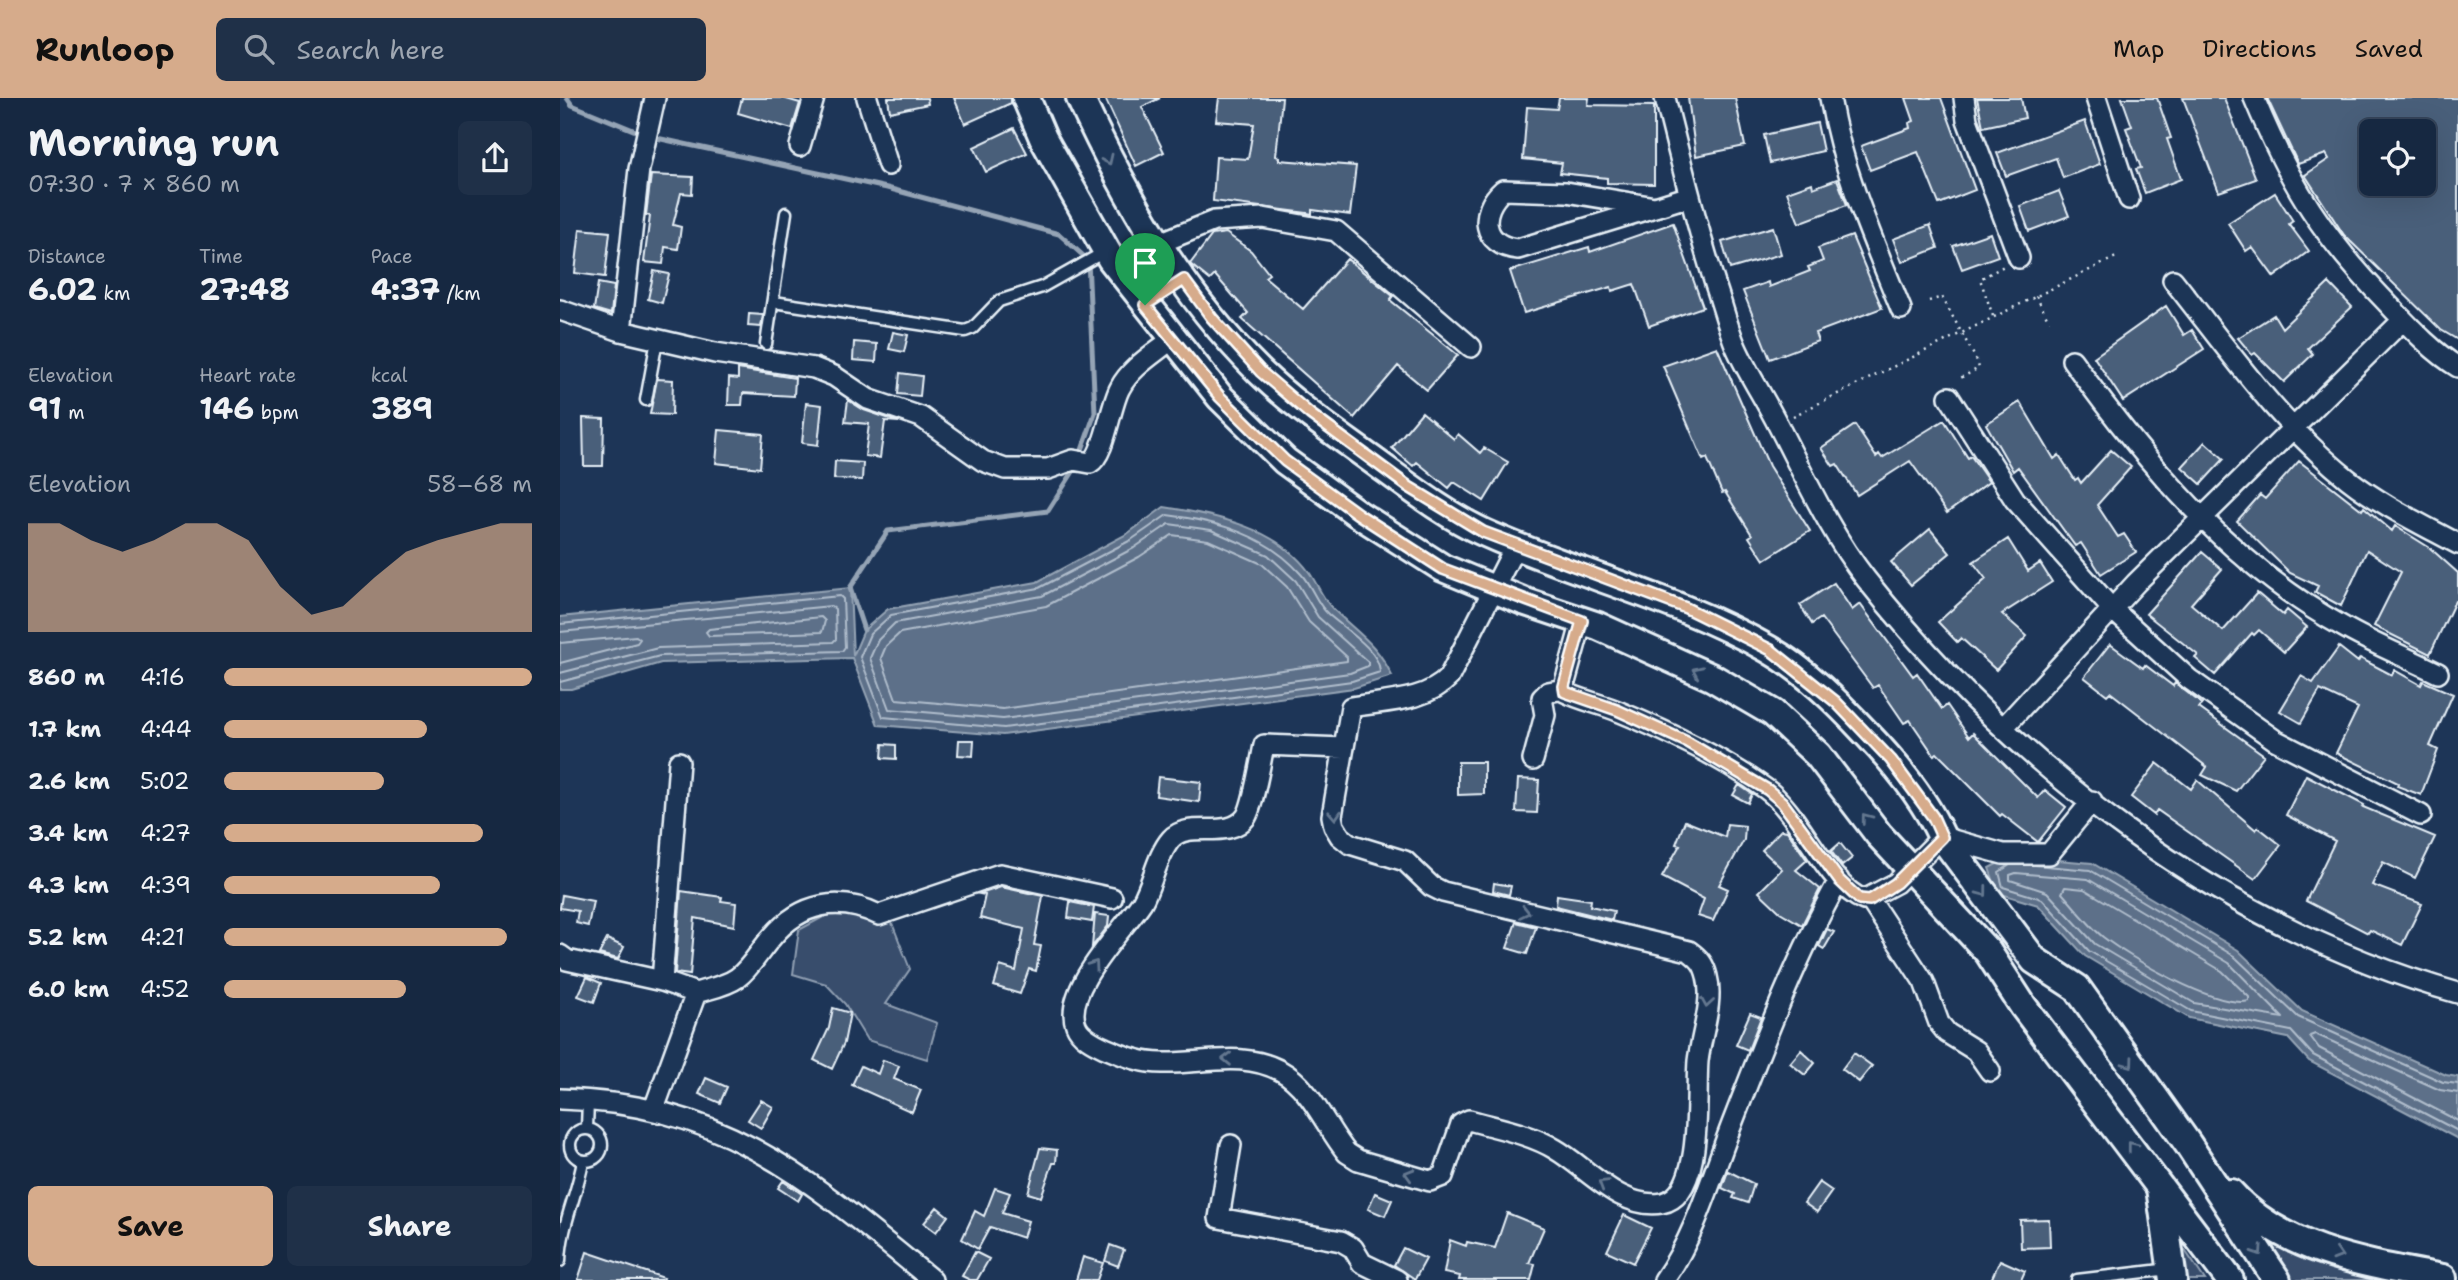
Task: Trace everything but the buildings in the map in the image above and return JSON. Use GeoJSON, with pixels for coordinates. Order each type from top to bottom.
{"type":"FeatureCollection","features":[{"type":"Feature","properties":{"kind":"street"},"geometry":{"type":"LineString","coordinates":[[621,331],[647,134],[655,98]]}},
{"type":"Feature","properties":{"kind":"street"},"geometry":{"type":"LineString","coordinates":[[800,146],[814,98]]}},
{"type":"Feature","properties":{"kind":"street"},"geometry":{"type":"LineString","coordinates":[[867,98],[888,165]]}},
{"type":"Feature","properties":{"kind":"street"},"geometry":{"type":"LineString","coordinates":[[1026,98],[1099,254],[1145,305],[1220,397],[1285,461],[1358,514],[1443,569],[1582,621],[1713,678],[1773,713],[1818,755],[1879,835],[1890,886],[1939,1023],[1947,1033],[1976,1051],[1990,1071]]}},
{"type":"Feature","properties":{"kind":"street"},"geometry":{"type":"LineString","coordinates":[[1080,98],[1115,175],[1157,244],[1212,318],[1261,372],[1310,414],[1409,487],[1483,532],[1686,608],[1771,650],[1836,702],[1891,760],[1933,817],[1942,837],[2034,960],[2077,988],[2188,1144],[2277,1280]]}},
{"type":"Feature","properties":{"kind":"street"},"geometry":{"type":"LineString","coordinates":[[1665,98],[1690,196],[1735,346],[1815,496],[1864,576],[1952,678],[2003,728],[2092,801],[2208,885],[2343,952],[2458,993]]}},
{"type":"Feature","properties":{"kind":"street"},"geometry":{"type":"LineString","coordinates":[[1830,98],[1837,138],[1857,202],[1901,309]]}},
{"type":"Feature","properties":{"kind":"street"},"geometry":{"type":"LineString","coordinates":[[1965,98],[1967,120],[2019,258]]}},
{"type":"Feature","properties":{"kind":"street"},"geometry":{"type":"LineString","coordinates":[[2096,98],[2105,134],[2129,199]]}},
{"type":"Feature","properties":{"kind":"street"},"geometry":{"type":"LineString","coordinates":[[2254,98],[2277,154],[2306,207],[2345,260],[2403,320],[2458,367]]}},
{"type":"Feature","properties":{"kind":"street"},"geometry":{"type":"LineString","coordinates":[[1655,207],[1566,192],[1503,190],[1490,201],[1487,222],[1490,234],[1500,244],[1518,249],[1655,207],[1690,196]]}},
{"type":"Feature","properties":{"kind":"street"},"geometry":{"type":"LineString","coordinates":[[1157,244],[1214,221],[1263,218],[1336,231],[1471,347]]}},
{"type":"Feature","properties":{"kind":"street"},"geometry":{"type":"LineString","coordinates":[[1145,305],[1184,280]]}},
{"type":"Feature","properties":{"kind":"street"},"geometry":{"type":"LineString","coordinates":[[2173,280],[2292,429],[2349,480],[2400,513],[2458,544]]}},
{"type":"Feature","properties":{"kind":"street"},"geometry":{"type":"LineString","coordinates":[[560,310],[657,340],[732,357],[814,368],[834,376],[868,399],[921,416],[983,461],[1005,469],[1048,469],[1099,456],[1105,425],[1128,374],[1172,339]]}},
{"type":"Feature","properties":{"kind":"street"},"geometry":{"type":"LineString","coordinates":[[2003,728],[2112,609],[2403,320]]}},
{"type":"Feature","properties":{"kind":"street"},"geometry":{"type":"LineString","coordinates":[[2072,360],[2129,440],[2202,518],[2268,577],[2341,626],[2438,673]]}},
{"type":"Feature","properties":{"kind":"street"},"geometry":{"type":"LineString","coordinates":[[1948,397],[2015,500],[2112,609],[2189,678],[2275,740],[2421,815]]}},
{"type":"Feature","properties":{"kind":"street"},"geometry":{"type":"LineString","coordinates":[[1344,748],[1265,745],[1246,817],[1234,826],[1183,832],[1171,839],[1142,901],[1084,980],[1074,1014],[1076,1025],[1096,1044],[1144,1062],[1238,1059],[1259,1062],[1283,1072],[1299,1085],[1348,1153],[1358,1160],[1430,1181],[1443,1176],[1461,1124],[1469,1119],[1555,1148],[1597,1181],[1627,1198],[1651,1204],[1667,1202],[1676,1196],[1688,1174],[1697,1124],[1698,1059],[1709,989],[1702,960],[1689,951],[1443,892],[1431,886],[1405,861],[1350,844],[1340,836],[1332,816],[1344,748],[1351,707],[1427,693],[1440,687],[1449,677],[1516,545]]}},
{"type":"Feature","properties":{"kind":"street"},"geometry":{"type":"LineString","coordinates":[[1564,690],[1582,621]]}},
{"type":"Feature","properties":{"kind":"street"},"geometry":{"type":"LineString","coordinates":[[1533,760],[1545,715],[1542,698],[1548,692],[1564,690],[1687,742],[1768,790],[1782,802],[1839,880],[1859,899],[1890,886],[1942,837]]}},
{"type":"Feature","properties":{"kind":"street"},"geometry":{"type":"LineString","coordinates":[[662,981],[679,762]]}},
{"type":"Feature","properties":{"kind":"street"},"geometry":{"type":"LineString","coordinates":[[1942,837],[2003,854],[2049,854],[2092,801]]}},
{"type":"Feature","properties":{"kind":"street"},"geometry":{"type":"LineString","coordinates":[[560,955],[567,960],[662,981],[696,993],[734,981],[774,934],[794,917],[820,904],[855,905],[880,915],[1000,874],[1112,898]]}},
{"type":"Feature","properties":{"kind":"street"},"geometry":{"type":"LineString","coordinates":[[1664,1280],[1675,1264],[1700,1207],[1787,984],[1839,880]]}},
{"type":"Feature","properties":{"kind":"street"},"geometry":{"type":"LineString","coordinates":[[1890,886],[1989,952],[2023,1006],[2231,1280]]}},
{"type":"Feature","properties":{"kind":"street"},"geometry":{"type":"LineString","coordinates":[[654,1109],[696,993]]}},
{"type":"Feature","properties":{"kind":"street"},"geometry":{"type":"LineString","coordinates":[[560,1099],[654,1109],[744,1142],[824,1191],[932,1280]]}},
{"type":"Feature","properties":{"kind":"street"},"geometry":{"type":"LineString","coordinates":[[2188,1144],[2241,1205],[2281,1231],[2312,1247],[2361,1262],[2446,1278]]}},
{"type":"Feature","properties":{"kind":"street"},"geometry":{"type":"LineString","coordinates":[[1231,1145],[1219,1218],[1328,1237],[1353,1248],[1362,1263],[1397,1280]]}},
{"type":"Feature","properties":{"kind":"street"},"geometry":{"type":"LineString","coordinates":[[2159,1182],[2172,1274]]}},
{"type":"Feature","properties":{"kind":"lane"},"geometry":{"type":"LineString","coordinates":[[766,344],[786,213]]}},
{"type":"Feature","properties":{"kind":"lane"},"geometry":{"type":"LineString","coordinates":[[774,302],[965,331],[973,328],[999,301],[1042,287],[1099,254]]}},
{"type":"Feature","properties":{"kind":"lane"},"geometry":{"type":"LineString","coordinates":[[646,400],[657,340]]}},
{"type":"Feature","properties":{"kind":"lane"},"geometry":{"type":"LineString","coordinates":[[587,1128],[588,1100]]}},
{"type":"Feature","properties":{"kind":"lane"},"geometry":{"type":"LineString","coordinates":[[587,1128],[596,1132],[603,1146],[594,1159],[583,1161],[573,1156],[569,1145],[576,1131],[587,1128]]}},
{"type":"Feature","properties":{"kind":"lane"},"geometry":{"type":"LineString","coordinates":[[560,1261],[564,1227],[578,1187],[583,1161]]}},
{"type":"Feature","properties":{"kind":"lane"},"geometry":{"type":"LineString","coordinates":[[2077,1280],[2172,1274]]}},
{"type":"Feature","properties":{"kind":"path"},"geometry":{"type":"LineString","coordinates":[[1777,424],[2116,257]]}},
{"type":"Feature","properties":{"kind":"path"},"geometry":{"type":"LineString","coordinates":[[1993,316],[1980,279],[2019,258]]}},
{"type":"Feature","properties":{"kind":"path"},"geometry":{"type":"LineString","coordinates":[[2036,296],[2049,321]]}},
{"type":"Feature","properties":{"kind":"path"},"geometry":{"type":"LineString","coordinates":[[1929,301],[1942,297],[1979,368],[1950,384],[1948,397]]}},
{"type":"Feature","properties":{"kind":"shaded area"},"geometry":{"type":"Polygon","coordinates":[[[836,910],[890,918],[910,969],[886,1004],[937,1023],[927,1059],[867,1040],[845,1004],[826,984],[793,974],[799,930],[836,910]]]}},
{"type":"Feature","properties":{"kind":"shaded area"},"geometry":{"type":"Polygon","coordinates":[[[2247,1221],[2278,1242],[2309,1258],[2379,1280],[2291,1280],[2247,1221]]]}},
{"type":"Feature","properties":{"kind":"shaded area"},"geometry":{"type":"Polygon","coordinates":[[[2176,1237],[2205,1280],[2182,1280],[2176,1237]]]}},
{"type":"Feature","properties":{"kind":"water"},"geometry":{"type":"Polygon","coordinates":[[[1164,507],[1224,519],[1280,544],[1309,572],[1332,608],[1380,655],[1392,676],[1354,688],[1003,735],[878,725],[852,658],[661,663],[571,689],[560,689],[560,617],[850,588],[853,656],[864,630],[888,609],[1037,582],[1127,534],[1164,507]]]}},
{"type":"Feature","properties":{"kind":"water"},"geometry":{"type":"Polygon","coordinates":[[[2012,856],[2092,863],[2238,950],[2302,1011],[2446,1075],[2458,1077],[2458,1139],[2309,1061],[2288,1038],[2189,1018],[2085,956],[2038,905],[1998,893],[1989,868],[2012,856]]]}},
{"type":"Feature","properties":{"kind":"waterway"},"geometry":{"type":"LineString","coordinates":[[567,98],[572,105],[643,134]]}},
{"type":"Feature","properties":{"kind":"waterway"},"geometry":{"type":"LineString","coordinates":[[652,137],[887,188],[1059,234],[1088,260],[1095,413],[1076,467],[1048,511],[888,531],[850,588],[864,630]]}},
{"type":"Feature","properties":{"kind":"route"},"geometry":{"type":"LineString","coordinates":[[1184,280],[1212,318],[1261,372],[1310,414],[1409,487],[1483,532],[1686,608],[1771,650],[1836,702],[1891,760],[1933,817],[1942,837],[1896,883],[1870,900],[1859,899],[1839,880],[1782,802],[1768,790],[1687,742],[1617,710],[1565,692],[1564,686],[1582,621],[1443,569],[1358,514],[1285,461],[1220,397],[1145,305],[1184,280]]}}]}
